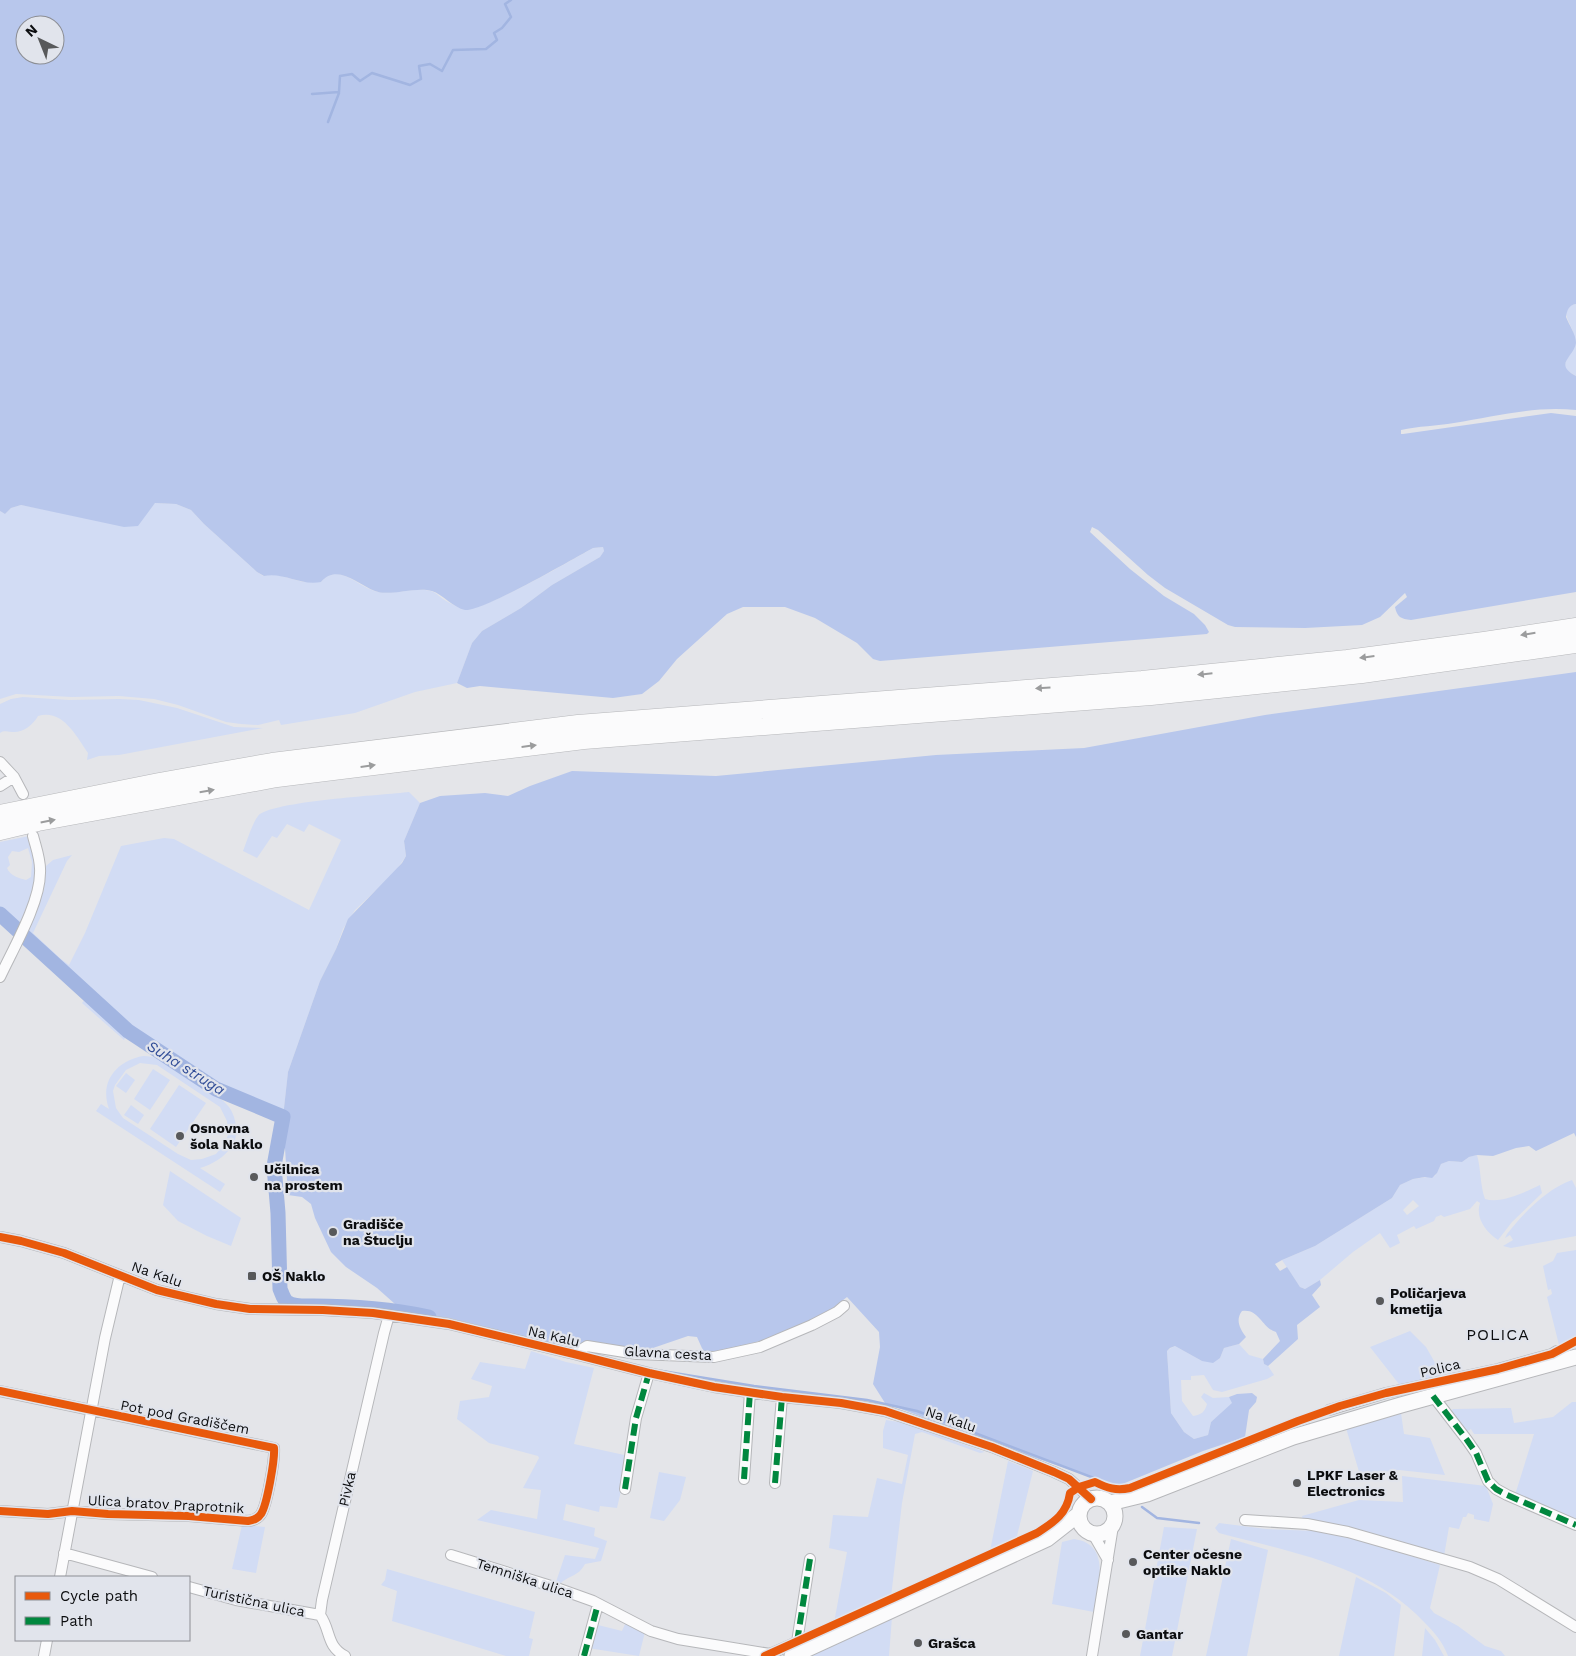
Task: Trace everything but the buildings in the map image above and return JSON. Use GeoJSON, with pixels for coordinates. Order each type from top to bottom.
{"type":"FeatureCollection","features":[{"type":"Feature","properties":{"kind":"highway"},"geometry":{"type":"LineString","coordinates":[[0,814],[159,782],[272,762],[540,729],[1161,678],[1347,659],[1484,642],[1576,627]]}},
{"type":"Feature","properties":{"kind":"highway"},"geometry":{"type":"LineString","coordinates":[[0,832],[38,822],[277,778],[584,740],[1151,696],[1372,673],[1576,644]]}},
{"type":"Feature","properties":{"kind":"main road"},"geometry":{"type":"LineString","coordinates":[[1048,1539],[1091,1533],[1102,1534],[1113,1515],[1147,1494],[1293,1437],[1545,1361],[1576,1357]]}},
{"type":"Feature","properties":{"kind":"main road"},"geometry":{"type":"LineString","coordinates":[[792,1656],[1048,1539],[1079,1514],[1083,1505],[1091,1499],[1101,1498],[1113,1515]]}},
{"type":"Feature","properties":{"kind":"main road"},"geometry":{"type":"LineString","coordinates":[[1079,1514],[1081,1524],[1091,1533]]}},
{"type":"Feature","properties":{"kind":"street"},"geometry":{"type":"LineString","coordinates":[[0,762],[14,777],[23,794]]}},
{"type":"Feature","properties":{"kind":"street"},"geometry":{"type":"LineString","coordinates":[[0,786],[14,777]]}},
{"type":"Feature","properties":{"kind":"street"},"geometry":{"type":"LineString","coordinates":[[0,977],[37,897],[40,859],[33,836]]}},
{"type":"Feature","properties":{"kind":"street","name":"Na Kalu"},"geometry":{"type":"LineString","coordinates":[[0,1237],[64,1253],[157,1290],[216,1304],[250,1309],[357,1312],[449,1324],[714,1387],[841,1403],[885,1411],[992,1447],[1054,1472],[1069,1479],[1091,1499]]}},
{"type":"Feature","properties":{"kind":"street"},"geometry":{"type":"LineString","coordinates":[[60,1576],[105,1338],[120,1275]]}},
{"type":"Feature","properties":{"kind":"street","name":"Glavna cesta"},"geometry":{"type":"LineString","coordinates":[[574,1354],[587,1346],[636,1354],[714,1357],[760,1347],[812,1325],[837,1312],[844,1306]]}},
{"type":"Feature","properties":{"kind":"street"},"geometry":{"type":"LineString","coordinates":[[357,1312],[370,1316],[377,1322],[384,1333]]}},
{"type":"Feature","properties":{"kind":"street","name":"Pivka"},"geometry":{"type":"LineString","coordinates":[[345,1656],[331,1644],[324,1620],[320,1615],[324,1583],[389,1315]]}},
{"type":"Feature","properties":{"kind":"street","name":"Polica"},"geometry":{"type":"LineString","coordinates":[[1329,1410],[1386,1393],[1545,1361],[1557,1351]]}},
{"type":"Feature","properties":{"kind":"street"},"geometry":{"type":"LineString","coordinates":[[625,1490],[636,1418],[649,1373]]}},
{"type":"Feature","properties":{"kind":"street"},"geometry":{"type":"LineString","coordinates":[[0,1391],[92,1411]]}},
{"type":"Feature","properties":{"kind":"street"},"geometry":{"type":"LineString","coordinates":[[744,1480],[750,1392]]}},
{"type":"Feature","properties":{"kind":"street","name":"Polica"},"geometry":{"type":"LineString","coordinates":[[1433,1396],[1476,1453],[1488,1481],[1496,1489],[1576,1525]]}},
{"type":"Feature","properties":{"kind":"street"},"geometry":{"type":"LineString","coordinates":[[775,1483],[782,1397]]}},
{"type":"Feature","properties":{"kind":"street","name":"Pot pod Gradiščem"},"geometry":{"type":"LineString","coordinates":[[92,1411],[274,1448]]}},
{"type":"Feature","properties":{"kind":"street","name":"Ulica bratov Praprotnik"},"geometry":{"type":"LineString","coordinates":[[0,1511],[48,1514],[72,1511],[189,1516],[248,1522],[262,1513],[273,1469],[274,1448]]}},
{"type":"Feature","properties":{"kind":"street"},"geometry":{"type":"LineString","coordinates":[[1092,1656],[1108,1560],[1113,1515]]}},
{"type":"Feature","properties":{"kind":"street"},"geometry":{"type":"LineString","coordinates":[[1245,1520],[1307,1524],[1348,1532],[1470,1567],[1498,1579],[1576,1627]]}},
{"type":"Feature","properties":{"kind":"street"},"geometry":{"type":"LineString","coordinates":[[1091,1533],[1108,1560]]}},
{"type":"Feature","properties":{"kind":"street"},"geometry":{"type":"LineString","coordinates":[[64,1553],[148,1576]]}},
{"type":"Feature","properties":{"kind":"street","name":"Temniška ulica"},"geometry":{"type":"LineString","coordinates":[[451,1554],[552,1586],[598,1604],[651,1631],[678,1639],[772,1655]]}},
{"type":"Feature","properties":{"kind":"street"},"geometry":{"type":"LineString","coordinates":[[772,1655],[797,1642],[810,1559]]}},
{"type":"Feature","properties":{"kind":"street","name":"Turistična ulica"},"geometry":{"type":"LineString","coordinates":[[190,1587],[236,1600],[320,1615]]}},
{"type":"Feature","properties":{"kind":"street"},"geometry":{"type":"LineString","coordinates":[[584,1656],[598,1604]]}},
{"type":"Feature","properties":{"kind":"street"},"geometry":{"type":"LineString","coordinates":[[44,1656],[47,1641]]}},
{"type":"Feature","properties":{"kind":"shaded area"},"geometry":{"type":"Polygon","coordinates":[[[0,0],[1576,0],[1576,304],[1569,308],[1566,317],[1574,333],[1576,343],[1565,364],[1569,372],[1576,376],[1576,410],[1545,409],[1515,412],[1401,430],[1401,434],[1551,413],[1576,416],[1576,592],[1411,620],[1400,617],[1395,607],[1407,597],[1405,593],[1380,617],[1362,625],[1305,628],[1235,627],[1228,625],[1165,588],[1098,530],[1092,527],[1090,532],[1130,569],[1164,596],[1194,614],[1209,632],[1207,634],[880,661],[873,659],[857,643],[815,618],[785,607],[743,607],[727,614],[677,659],[659,681],[642,694],[613,698],[480,686],[467,688],[457,683],[472,643],[482,631],[521,608],[552,585],[600,557],[604,551],[603,547],[593,548],[489,603],[465,610],[432,591],[418,590],[381,593],[340,575],[334,574],[321,582],[313,583],[271,575],[264,576],[257,572],[191,510],[176,504],[155,503],[138,526],[124,527],[21,505],[11,508],[5,514],[0,511],[0,0]]]}},
{"type":"Feature","properties":{"kind":"shaded area"},"geometry":{"type":"Polygon","coordinates":[[[1576,304],[1576,376],[1567,371],[1565,366],[1574,340],[1566,312],[1570,306],[1576,304]]]}},
{"type":"Feature","properties":{"kind":"shaded area"},"geometry":{"type":"Polygon","coordinates":[[[155,503],[176,504],[191,510],[204,524],[263,576],[274,574],[303,582],[321,582],[328,576],[334,574],[341,575],[378,592],[431,591],[464,609],[488,603],[506,595],[593,548],[603,547],[604,551],[600,557],[552,585],[521,608],[482,631],[472,643],[457,683],[415,692],[355,713],[281,725],[279,720],[258,725],[226,722],[178,705],[154,699],[119,696],[72,697],[16,694],[0,699],[0,511],[5,514],[11,508],[21,505],[88,518],[149,510],[155,503]]]}},
{"type":"Feature","properties":{"kind":"shaded area"},"geometry":{"type":"Polygon","coordinates":[[[1576,672],[1576,1137],[1574,1133],[1536,1151],[1529,1146],[1516,1148],[1493,1156],[1477,1155],[1469,1157],[1462,1162],[1449,1161],[1441,1164],[1437,1173],[1432,1178],[1413,1179],[1400,1185],[1392,1198],[1315,1246],[1275,1264],[1280,1271],[1287,1267],[1300,1287],[1305,1289],[1320,1280],[1321,1285],[1312,1295],[1320,1307],[1297,1325],[1298,1339],[1268,1366],[1264,1364],[1263,1359],[1280,1341],[1276,1332],[1267,1327],[1253,1312],[1248,1311],[1242,1311],[1239,1318],[1240,1328],[1246,1337],[1239,1344],[1224,1348],[1220,1358],[1213,1363],[1202,1361],[1175,1346],[1170,1348],[1167,1351],[1171,1413],[1184,1432],[1194,1439],[1208,1435],[1211,1422],[1232,1403],[1229,1397],[1237,1394],[1252,1393],[1257,1397],[1256,1402],[1249,1410],[1245,1437],[1203,1451],[1120,1485],[1106,1482],[992,1443],[885,1403],[873,1384],[880,1347],[879,1332],[847,1297],[828,1312],[795,1332],[705,1355],[697,1337],[688,1336],[653,1348],[558,1345],[449,1318],[404,1312],[377,1288],[346,1267],[331,1252],[315,1218],[311,1204],[302,1197],[288,1195],[283,1117],[288,1072],[320,981],[348,919],[402,863],[406,856],[404,841],[420,803],[440,796],[485,793],[508,796],[572,771],[716,776],[936,755],[1084,748],[1265,715],[1576,672]]]}},
{"type":"Feature","properties":{"kind":"shaded area"},"geometry":{"type":"Polygon","coordinates":[[[23,697],[69,700],[139,700],[177,708],[234,727],[263,728],[119,755],[99,756],[87,760],[88,753],[73,732],[62,720],[55,716],[38,716],[24,730],[0,733],[0,704],[11,699],[23,697]]]}},
{"type":"Feature","properties":{"kind":"shaded area"},"geometry":{"type":"Polygon","coordinates":[[[409,792],[420,803],[404,841],[406,856],[395,872],[355,910],[343,929],[336,949],[320,981],[288,1072],[283,1117],[266,1112],[216,1089],[128,1031],[124,1040],[82,1003],[86,998],[100,1009],[102,1007],[25,932],[44,890],[46,866],[53,860],[72,855],[67,861],[33,933],[69,965],[85,933],[121,846],[164,838],[174,839],[309,910],[341,840],[309,824],[304,832],[287,824],[277,838],[272,836],[257,858],[243,851],[258,816],[283,806],[409,792]]]}},
{"type":"Feature","properties":{"kind":"shaded area"},"geometry":{"type":"Polygon","coordinates":[[[29,836],[32,847],[34,883],[32,895],[23,917],[16,927],[0,913],[0,842],[29,836]],[[28,848],[19,852],[12,851],[8,857],[10,865],[7,868],[12,875],[26,880],[31,877],[32,862],[28,848]]]}},
{"type":"Feature","properties":{"kind":"shaded area"},"geometry":{"type":"Polygon","coordinates":[[[145,1056],[162,1060],[207,1089],[230,1109],[234,1117],[236,1130],[233,1145],[215,1162],[200,1168],[225,1184],[220,1192],[96,1111],[101,1104],[109,1109],[106,1090],[112,1074],[125,1062],[145,1056]],[[140,1063],[126,1070],[113,1091],[116,1108],[123,1118],[178,1154],[191,1160],[202,1159],[216,1154],[225,1143],[228,1135],[227,1121],[220,1107],[157,1065],[140,1063]]]}},
{"type":"Feature","properties":{"kind":"shaded area"},"geometry":{"type":"Polygon","coordinates":[[[153,1069],[170,1080],[150,1110],[134,1099],[153,1069]]]}},
{"type":"Feature","properties":{"kind":"shaded area"},"geometry":{"type":"Polygon","coordinates":[[[126,1073],[135,1080],[126,1093],[116,1086],[126,1073]]]}},
{"type":"Feature","properties":{"kind":"shaded area"},"geometry":{"type":"Polygon","coordinates":[[[179,1085],[206,1103],[176,1147],[150,1129],[179,1085]]]}},
{"type":"Feature","properties":{"kind":"shaded area"},"geometry":{"type":"Polygon","coordinates":[[[131,1105],[144,1115],[138,1124],[124,1115],[131,1105]]]}},
{"type":"Feature","properties":{"kind":"shaded area"},"geometry":{"type":"Polygon","coordinates":[[[1477,1155],[1485,1199],[1505,1199],[1540,1185],[1542,1193],[1512,1222],[1498,1240],[1489,1233],[1480,1219],[1480,1203],[1477,1201],[1470,1209],[1444,1217],[1441,1215],[1436,1217],[1434,1221],[1416,1229],[1414,1226],[1397,1235],[1400,1243],[1390,1248],[1380,1233],[1353,1252],[1320,1280],[1305,1289],[1300,1287],[1282,1260],[1315,1246],[1392,1198],[1400,1185],[1413,1179],[1435,1176],[1441,1164],[1449,1161],[1462,1162],[1469,1157],[1477,1155]],[[1413,1200],[1403,1210],[1407,1215],[1419,1206],[1413,1200]]]}},
{"type":"Feature","properties":{"kind":"shaded area"},"geometry":{"type":"Polygon","coordinates":[[[170,1171],[241,1218],[231,1246],[178,1221],[163,1205],[170,1171]]]}},
{"type":"Feature","properties":{"kind":"shaded area"},"geometry":{"type":"Polygon","coordinates":[[[1572,1180],[1576,1188],[1576,1236],[1511,1248],[1503,1246],[1513,1240],[1510,1235],[1505,1238],[1528,1210],[1544,1196],[1572,1180]]]}},
{"type":"Feature","properties":{"kind":"shaded area"},"geometry":{"type":"Polygon","coordinates":[[[1576,1250],[1576,1340],[1560,1349],[1547,1297],[1552,1294],[1551,1289],[1548,1290],[1543,1266],[1553,1261],[1557,1253],[1576,1250]]]}},
{"type":"Feature","properties":{"kind":"shaded area"},"geometry":{"type":"Polygon","coordinates":[[[1410,1331],[1426,1347],[1441,1373],[1438,1379],[1402,1388],[1370,1347],[1410,1331]]]}},
{"type":"Feature","properties":{"kind":"shaded area"},"geometry":{"type":"Polygon","coordinates":[[[1239,1344],[1249,1355],[1263,1359],[1264,1364],[1268,1366],[1274,1375],[1267,1379],[1222,1392],[1213,1390],[1204,1375],[1191,1376],[1191,1380],[1181,1380],[1182,1401],[1193,1416],[1200,1414],[1205,1409],[1207,1404],[1201,1397],[1204,1393],[1213,1398],[1229,1397],[1233,1403],[1211,1422],[1208,1435],[1194,1439],[1184,1432],[1171,1413],[1167,1351],[1175,1346],[1202,1361],[1220,1358],[1224,1348],[1239,1344]]]}},
{"type":"Feature","properties":{"kind":"shaded area"},"geometry":{"type":"Polygon","coordinates":[[[531,1351],[566,1362],[594,1368],[574,1444],[629,1456],[617,1508],[600,1506],[599,1512],[566,1504],[563,1520],[595,1528],[594,1536],[607,1541],[601,1561],[585,1564],[579,1572],[560,1584],[556,1582],[565,1555],[595,1559],[599,1548],[477,1520],[491,1510],[537,1519],[541,1490],[523,1488],[539,1458],[538,1456],[489,1443],[457,1419],[460,1401],[489,1397],[492,1386],[471,1379],[480,1362],[525,1369],[531,1351]]]}},
{"type":"Feature","properties":{"kind":"shaded area"},"geometry":{"type":"Polygon","coordinates":[[[1572,1402],[1576,1402],[1576,1523],[1515,1495],[1534,1434],[1474,1434],[1471,1429],[1466,1432],[1450,1412],[1453,1409],[1511,1408],[1514,1423],[1553,1417],[1572,1402]]]}},
{"type":"Feature","properties":{"kind":"shaded area"},"geometry":{"type":"Polygon","coordinates":[[[1401,1413],[1404,1434],[1430,1438],[1445,1475],[1399,1470],[1360,1475],[1346,1428],[1401,1413]]]}},
{"type":"Feature","properties":{"kind":"shaded area"},"geometry":{"type":"Polygon","coordinates":[[[886,1420],[905,1423],[985,1452],[980,1453],[922,1432],[915,1434],[902,1503],[891,1597],[834,1623],[847,1552],[829,1548],[833,1515],[868,1517],[877,1478],[902,1484],[908,1455],[883,1448],[883,1431],[886,1420]]]}},
{"type":"Feature","properties":{"kind":"shaded area"},"geometry":{"type":"Polygon","coordinates":[[[1008,1461],[1033,1471],[1016,1540],[990,1551],[1008,1461]]]}},
{"type":"Feature","properties":{"kind":"shaded area"},"geometry":{"type":"Polygon","coordinates":[[[659,1472],[686,1477],[680,1500],[664,1521],[650,1518],[659,1472]]]}},
{"type":"Feature","properties":{"kind":"shaded area"},"geometry":{"type":"Polygon","coordinates":[[[1402,1476],[1486,1486],[1493,1504],[1489,1522],[1474,1519],[1474,1515],[1468,1513],[1466,1517],[1463,1517],[1459,1529],[1449,1527],[1444,1556],[1303,1520],[1302,1516],[1359,1500],[1403,1502],[1402,1476]]]}},
{"type":"Feature","properties":{"kind":"shaded area"},"geometry":{"type":"Polygon","coordinates":[[[1219,1523],[1266,1529],[1316,1531],[1362,1541],[1440,1565],[1430,1608],[1434,1613],[1458,1626],[1485,1646],[1501,1651],[1505,1656],[1448,1656],[1444,1646],[1424,1622],[1403,1603],[1380,1587],[1328,1563],[1301,1554],[1219,1533],[1215,1528],[1219,1523]]]}},
{"type":"Feature","properties":{"kind":"shaded area"},"geometry":{"type":"Polygon","coordinates":[[[242,1525],[265,1527],[256,1573],[232,1569],[242,1525]]]}},
{"type":"Feature","properties":{"kind":"shaded area"},"geometry":{"type":"Polygon","coordinates":[[[1164,1527],[1197,1529],[1172,1656],[1140,1656],[1164,1527]]]}},
{"type":"Feature","properties":{"kind":"shaded area"},"geometry":{"type":"Polygon","coordinates":[[[1074,1539],[1086,1543],[1094,1549],[1098,1557],[1100,1568],[1094,1612],[1052,1604],[1062,1542],[1074,1539]]]}},
{"type":"Feature","properties":{"kind":"shaded area"},"geometry":{"type":"Polygon","coordinates":[[[1231,1539],[1268,1550],[1247,1656],[1206,1656],[1231,1539]]]}},
{"type":"Feature","properties":{"kind":"shaded area"},"geometry":{"type":"Polygon","coordinates":[[[387,1569],[535,1612],[529,1638],[533,1639],[529,1656],[506,1656],[392,1621],[397,1591],[381,1585],[385,1580],[387,1569]]]}},
{"type":"Feature","properties":{"kind":"shaded area"},"geometry":{"type":"Polygon","coordinates":[[[1356,1577],[1386,1593],[1401,1605],[1394,1656],[1339,1656],[1356,1577]]]}},
{"type":"Feature","properties":{"kind":"shaded area"},"geometry":{"type":"Polygon","coordinates":[[[892,1617],[889,1656],[810,1656],[892,1617]]]}},
{"type":"Feature","properties":{"kind":"shaded area"},"geometry":{"type":"Polygon","coordinates":[[[626,1622],[645,1632],[639,1656],[588,1648],[594,1624],[622,1631],[626,1622]]]}},
{"type":"Feature","properties":{"kind":"shaded area"},"geometry":{"type":"Polygon","coordinates":[[[1425,1628],[1435,1640],[1444,1656],[1422,1656],[1425,1628]]]}},
{"type":"Feature","properties":{"kind":"waterway"},"geometry":{"type":"LineString","coordinates":[[312,94],[339,92],[340,76],[352,74],[360,81],[372,73],[410,85],[421,79],[419,66],[430,64],[442,71],[453,50],[486,49],[497,40],[494,33],[502,28],[511,17],[505,4],[511,0]]}},
{"type":"Feature","properties":{"kind":"waterway"},"geometry":{"type":"LineString","coordinates":[[328,122],[339,93]]}},
{"type":"Feature","properties":{"kind":"waterway","name":"Suha struga"},"geometry":{"type":"LineString","coordinates":[[0,914],[128,1031],[216,1089],[283,1117],[274,1166],[278,1213],[280,1289],[286,1301],[300,1306],[372,1308],[429,1317]]}},
{"type":"Feature","properties":{"kind":"waterway"},"geometry":{"type":"LineString","coordinates":[[662,1371],[754,1386],[867,1400],[917,1411],[1115,1486]]}},
{"type":"Feature","properties":{"kind":"waterway"},"geometry":{"type":"LineString","coordinates":[[1142,1507],[1157,1518],[1199,1523]]}},
{"type":"Feature","properties":{"kind":"marked path"},"geometry":{"type":"LineString","coordinates":[[625,1489],[636,1418],[649,1373]]}},
{"type":"Feature","properties":{"kind":"marked path"},"geometry":{"type":"LineString","coordinates":[[744,1479],[750,1392]]}},
{"type":"Feature","properties":{"kind":"marked path"},"geometry":{"type":"LineString","coordinates":[[1433,1396],[1476,1453],[1488,1481],[1496,1489],[1576,1525]]}},
{"type":"Feature","properties":{"kind":"marked path"},"geometry":{"type":"LineString","coordinates":[[775,1483],[782,1397]]}},
{"type":"Feature","properties":{"kind":"marked path"},"geometry":{"type":"LineString","coordinates":[[797,1642],[810,1559]]}},
{"type":"Feature","properties":{"kind":"marked path"},"geometry":{"type":"LineString","coordinates":[[584,1656],[598,1604]]}},
{"type":"Feature","properties":{"kind":"cycle path"},"geometry":{"type":"LineString","coordinates":[[0,1237],[64,1253],[157,1290],[216,1304],[250,1309],[373,1313],[449,1324],[714,1387],[841,1403],[885,1411],[992,1447],[1054,1472],[1069,1479],[1091,1499]]}},
{"type":"Feature","properties":{"kind":"cycle path"},"geometry":{"type":"LineString","coordinates":[[765,1656],[1037,1533],[1059,1517],[1066,1507],[1070,1493],[1079,1487],[1095,1482],[1112,1488],[1130,1488],[1340,1406],[1386,1393],[1498,1369],[1552,1354],[1576,1341]]}},
{"type":"Feature","properties":{"kind":"cycle path"},"geometry":{"type":"LineString","coordinates":[[0,1391],[274,1448],[266,1501],[261,1514],[250,1521],[189,1516],[72,1511],[48,1514],[0,1511]]}},
{"type":"Feature","properties":{"kind":"place","name":"Osnovna šola Naklo"},"geometry":{"type":"Point","coordinates":[180,1136]}},
{"type":"Feature","properties":{"kind":"place","name":"Učilnica na prostem"},"geometry":{"type":"Point","coordinates":[254,1177]}},
{"type":"Feature","properties":{"kind":"place","name":"Gradišče na Štuclju"},"geometry":{"type":"Point","coordinates":[333,1232]}},
{"type":"Feature","properties":{"kind":"place","name":"OŠ Naklo"},"geometry":{"type":"Point","coordinates":[252,1276]}},
{"type":"Feature","properties":{"kind":"place","name":"Poličarjeva kmetija"},"geometry":{"type":"Point","coordinates":[1380,1301]}},
{"type":"Feature","properties":{"kind":"place","name":"LPKF Laser & Electronics"},"geometry":{"type":"Point","coordinates":[1297,1483]}},
{"type":"Feature","properties":{"kind":"place","name":"Center očesne optike Naklo"},"geometry":{"type":"Point","coordinates":[1133,1562]}},
{"type":"Feature","properties":{"kind":"place","name":"Gantar"},"geometry":{"type":"Point","coordinates":[1126,1634]}},
{"type":"Feature","properties":{"kind":"place","name":"Grašca"},"geometry":{"type":"Point","coordinates":[918,1643]}},
{"type":"Feature","properties":{"kind":"district","name":"POLICA"},"geometry":{"type":"Point","coordinates":[1498,1334]}}]}
